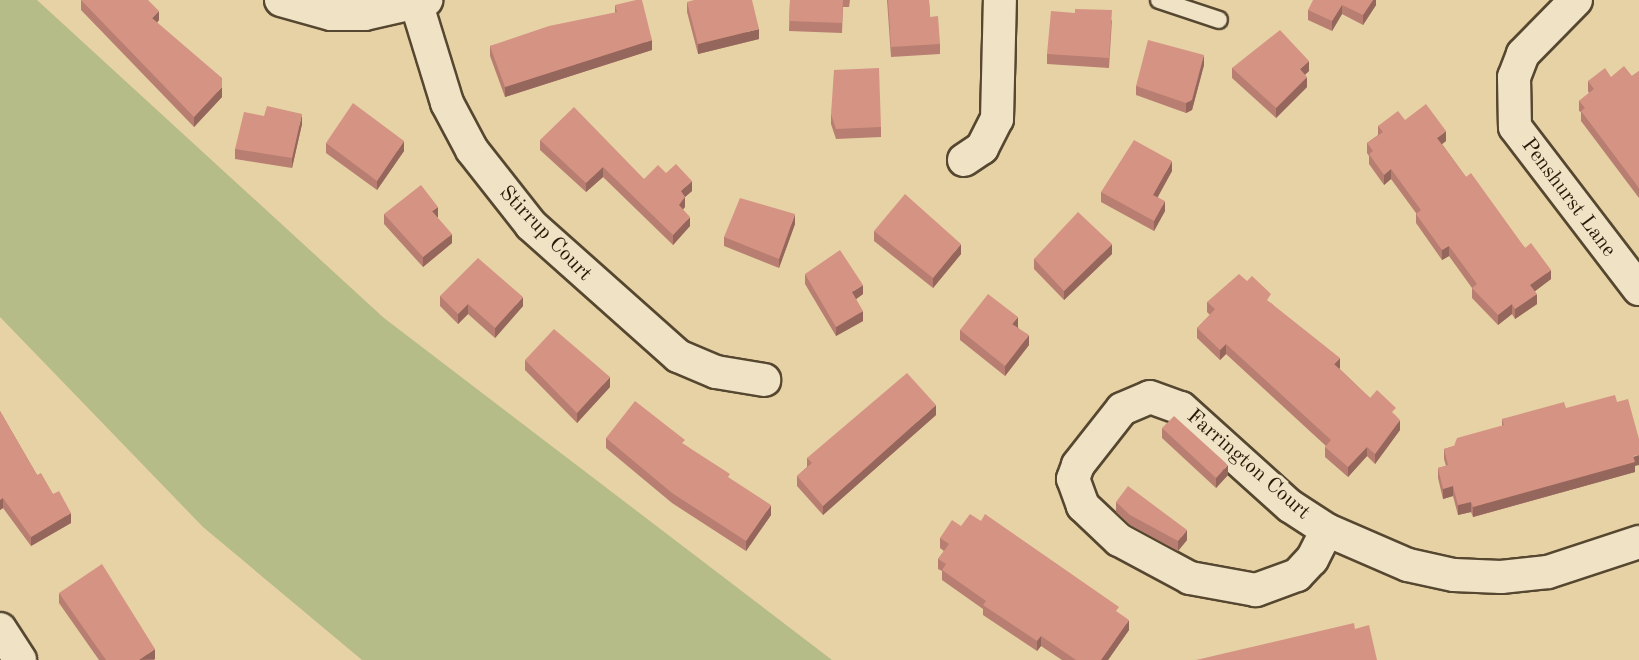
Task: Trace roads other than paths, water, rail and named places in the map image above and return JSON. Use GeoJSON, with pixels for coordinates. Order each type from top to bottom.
{"type":"FeatureCollection","features":[{"type":"Feature","properties":{"kind":"street"},"geometry":{"type":"LineString","coordinates":[[281,0],[331,14],[365,13],[421,1]]}},
{"type":"Feature","properties":{"kind":"street"},"geometry":{"type":"LineString","coordinates":[[964,160],[982,148],[997,119],[1000,0]]}},
{"type":"Feature","properties":{"kind":"street","name":"Penshurst Lane"},"geometry":{"type":"LineString","coordinates":[[1576,0],[1523,54],[1514,77],[1515,127],[1639,289]]}},
{"type":"Feature","properties":{"kind":"street","name":"Stirrup Court"},"geometry":{"type":"LineString","coordinates":[[421,1],[447,103],[472,150],[531,225],[678,356],[716,372],[764,380]]}},
{"type":"Feature","properties":{"kind":"street","name":"Farrington Court"},"geometry":{"type":"LineString","coordinates":[[1327,530],[1312,559],[1297,575],[1256,590],[1230,588],[1190,578],[1119,540],[1083,506],[1073,479],[1078,465],[1122,409],[1150,397],[1166,400],[1181,408],[1290,506],[1327,530],[1408,565],[1489,576],[1548,572],[1639,542]]}},
{"type":"Feature","properties":{"kind":"street"},"geometry":{"type":"LineString","coordinates":[[0,629],[20,660]]}},
{"type":"Feature","properties":{"kind":"lane"},"geometry":{"type":"LineString","coordinates":[[1159,0],[1219,20]]}}]}
